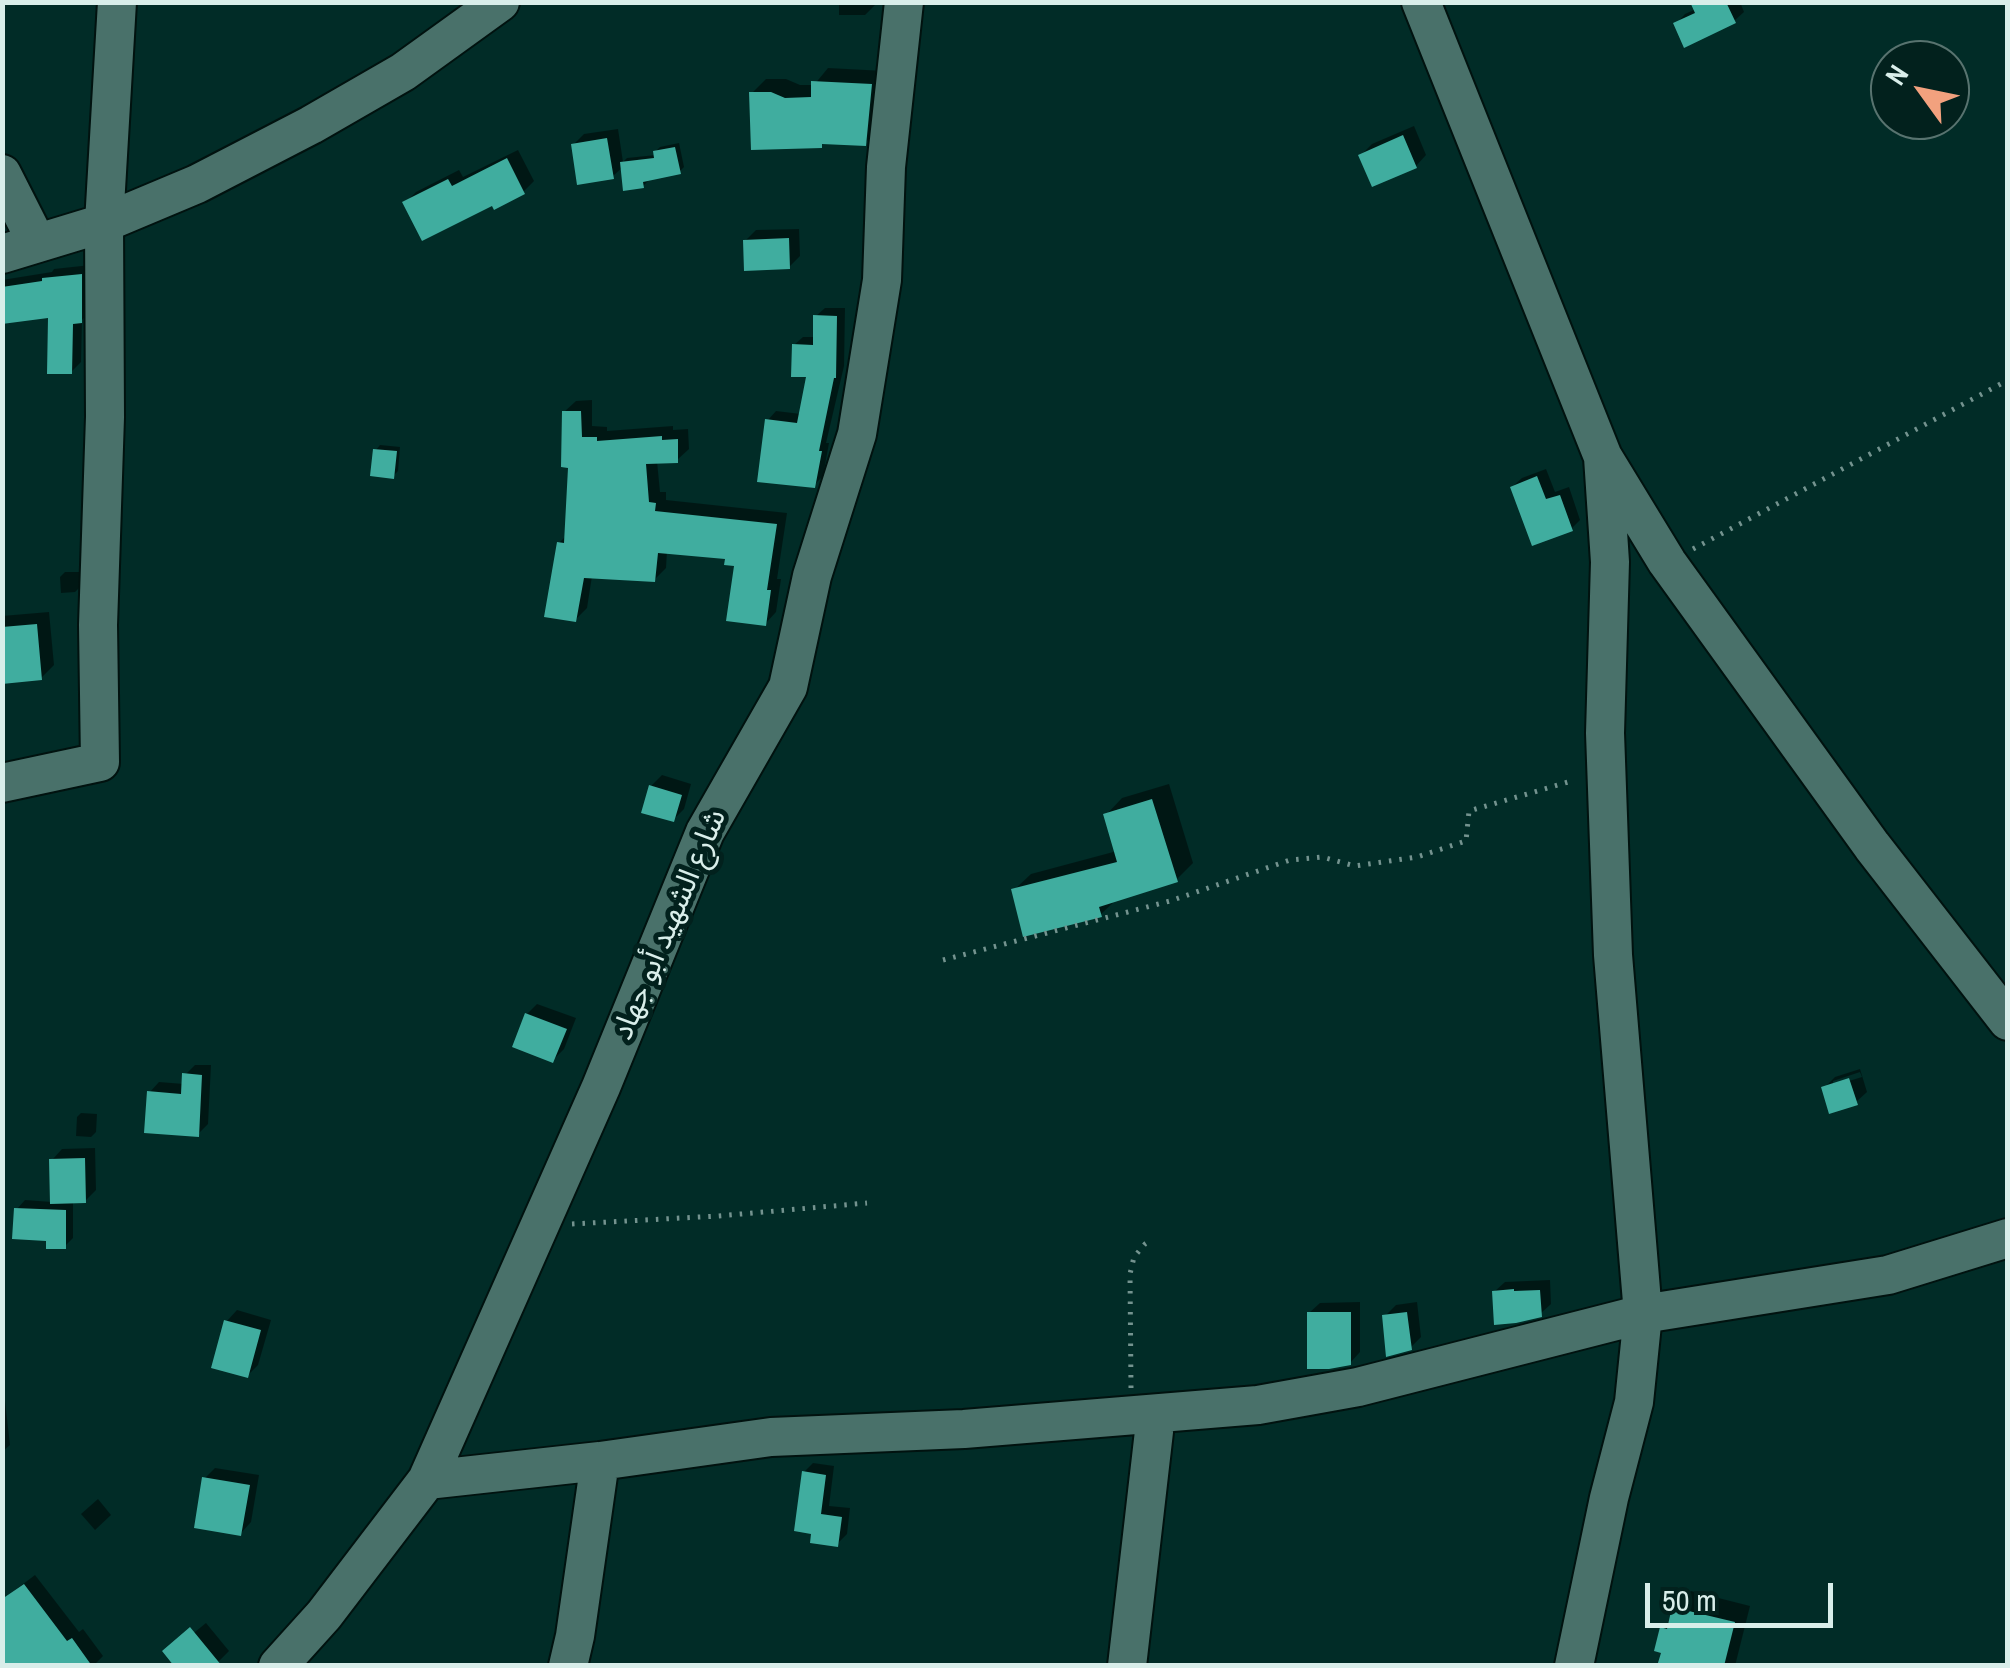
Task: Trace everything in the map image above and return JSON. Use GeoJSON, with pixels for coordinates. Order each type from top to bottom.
{"type":"FeatureCollection","features":[{"type":"Feature","properties":{"kind":"street"},"geometry":{"type":"LineString","coordinates":[[2,783],[100,762],[98,625],[106,416],[104,223],[117,2]]}},
{"type":"Feature","properties":{"kind":"street"},"geometry":{"type":"LineString","coordinates":[[2,174],[20,249],[104,223],[196,184],[311,125],[403,72],[500,2]]}},
{"type":"Feature","properties":{"kind":"street","name":"شارع الشهيد أبو جهاد"},"geometry":{"type":"LineString","coordinates":[[278,1666],[324,1615],[427,1480],[601,1087],[705,832],[788,686],[812,576],[857,434],[882,280],[886,167],[904,2]]}},
{"type":"Feature","properties":{"kind":"street"},"geometry":{"type":"LineString","coordinates":[[1421,2],[1603,457],[1667,562],[1872,846],[2008,1021]]}},
{"type":"Feature","properties":{"kind":"street"},"geometry":{"type":"LineString","coordinates":[[1574,1666],[1609,1498],[1634,1402],[1643,1314],[1612,955],[1605,733],[1610,562],[1603,457]]}},
{"type":"Feature","properties":{"kind":"street"},"geometry":{"type":"LineString","coordinates":[[427,1480],[771,1437],[964,1429],[1258,1405],[1358,1386],[1643,1314],[1888,1275],[2008,1238]]}},
{"type":"Feature","properties":{"kind":"street"},"geometry":{"type":"LineString","coordinates":[[1127,1666],[1143,1415]]}},
{"type":"Feature","properties":{"kind":"street"},"geometry":{"type":"LineString","coordinates":[[568,1666],[600,1461]]}},
{"type":"Feature","properties":{"kind":"street"},"geometry":{"type":"LineString","coordinates":[[309,1666],[324,1615]]}},
{"type":"Feature","properties":{"kind":"path"},"geometry":{"type":"LineString","coordinates":[[1667,562],[2008,380]]}},
{"type":"Feature","properties":{"kind":"path"},"geometry":{"type":"LineString","coordinates":[[944,960],[1170,901],[1290,860],[1322,857],[1355,866],[1418,857],[1466,841],[1470,812],[1606,770]]}},
{"type":"Feature","properties":{"kind":"path"},"geometry":{"type":"LineString","coordinates":[[539,1225],[867,1203]]}},
{"type":"Feature","properties":{"kind":"path"},"geometry":{"type":"LineString","coordinates":[[1143,1415],[1130,1274],[1134,1257],[1151,1240]]}},
{"type":"Feature","properties":{"kind":"building"},"geometry":{"type":"Polygon","coordinates":[[[1690,2],[1726,2],[1736,23],[1684,48],[1673,23],[1695,13],[1690,2]]]}},
{"type":"Feature","properties":{"kind":"building"},"geometry":{"type":"Polygon","coordinates":[[[811,81],[872,84],[866,146],[822,144],[822,148],[751,150],[749,92],[771,92],[785,98],[811,97],[811,81]]]}},
{"type":"Feature","properties":{"kind":"building"},"geometry":{"type":"Polygon","coordinates":[[[1403,135],[1417,168],[1372,187],[1358,155],[1403,135]]]}},
{"type":"Feature","properties":{"kind":"building"},"geometry":{"type":"Polygon","coordinates":[[[607,138],[614,179],[577,185],[571,144],[607,138]]]}},
{"type":"Feature","properties":{"kind":"building"},"geometry":{"type":"Polygon","coordinates":[[[675,147],[681,174],[643,182],[644,188],[623,191],[620,162],[654,158],[653,151],[675,147]]]}},
{"type":"Feature","properties":{"kind":"building"},"geometry":{"type":"Polygon","coordinates":[[[507,158],[525,194],[422,241],[402,202],[448,179],[452,186],[507,158]]]}},
{"type":"Feature","properties":{"kind":"building"},"geometry":{"type":"Polygon","coordinates":[[[789,238],[790,269],[744,271],[743,240],[789,238]]]}},
{"type":"Feature","properties":{"kind":"building"},"geometry":{"type":"Polygon","coordinates":[[[82,274],[82,323],[73,324],[72,374],[47,374],[48,318],[2,324],[2,287],[82,274]]]}},
{"type":"Feature","properties":{"kind":"building"},"geometry":{"type":"Polygon","coordinates":[[[813,315],[837,316],[836,378],[819,451],[815,488],[757,482],[765,419],[797,423],[806,377],[791,377],[792,344],[813,345],[813,315]]]}},
{"type":"Feature","properties":{"kind":"building"},"geometry":{"type":"Polygon","coordinates":[[[562,411],[581,411],[582,437],[597,437],[597,441],[662,436],[662,440],[678,439],[678,463],[646,464],[649,502],[656,503],[655,511],[777,524],[766,626],[726,621],[734,566],[724,565],[725,559],[658,553],[655,582],[584,578],[576,622],[544,617],[557,542],[564,543],[568,468],[561,467],[562,411]]]}},
{"type":"Feature","properties":{"kind":"building"},"geometry":{"type":"Polygon","coordinates":[[[373,449],[397,451],[394,479],[370,476],[373,449]]]}},
{"type":"Feature","properties":{"kind":"building"},"geometry":{"type":"Polygon","coordinates":[[[1537,476],[1546,499],[1560,495],[1573,531],[1532,546],[1510,487],[1537,476]]]}},
{"type":"Feature","properties":{"kind":"building"},"geometry":{"type":"Polygon","coordinates":[[[37,624],[42,680],[2,684],[2,627],[37,624]]]}},
{"type":"Feature","properties":{"kind":"building"},"geometry":{"type":"Polygon","coordinates":[[[649,785],[682,795],[674,822],[641,813],[649,785]]]}},
{"type":"Feature","properties":{"kind":"building"},"geometry":{"type":"Polygon","coordinates":[[[1152,799],[1178,882],[1099,907],[1102,917],[1023,937],[1011,889],[1117,862],[1103,814],[1152,799]]]}},
{"type":"Feature","properties":{"kind":"building"},"geometry":{"type":"Polygon","coordinates":[[[525,1013],[567,1029],[553,1063],[512,1047],[525,1013]]]}},
{"type":"Feature","properties":{"kind":"building"},"geometry":{"type":"Polygon","coordinates":[[[182,1073],[202,1075],[199,1137],[144,1133],[147,1091],[181,1094],[182,1073]]]}},
{"type":"Feature","properties":{"kind":"building"},"geometry":{"type":"Polygon","coordinates":[[[1849,1078],[1858,1105],[1829,1114],[1821,1087],[1849,1078]]]}},
{"type":"Feature","properties":{"kind":"building"},"geometry":{"type":"Polygon","coordinates":[[[85,1158],[86,1203],[50,1204],[49,1159],[85,1158]]]}},
{"type":"Feature","properties":{"kind":"building"},"geometry":{"type":"Polygon","coordinates":[[[14,1208],[66,1210],[66,1249],[46,1249],[46,1241],[12,1239],[14,1208]]]}},
{"type":"Feature","properties":{"kind":"building"},"geometry":{"type":"Polygon","coordinates":[[[1540,1290],[1542,1317],[1494,1325],[1492,1291],[1540,1290]]]}},
{"type":"Feature","properties":{"kind":"building"},"geometry":{"type":"Polygon","coordinates":[[[1307,1312],[1351,1312],[1351,1365],[1307,1369],[1307,1312]]]}},
{"type":"Feature","properties":{"kind":"building"},"geometry":{"type":"Polygon","coordinates":[[[1407,1312],[1412,1350],[1386,1357],[1382,1315],[1407,1312]]]}},
{"type":"Feature","properties":{"kind":"building"},"geometry":{"type":"Polygon","coordinates":[[[224,1320],[261,1330],[248,1378],[211,1368],[224,1320]]]}},
{"type":"Feature","properties":{"kind":"building"},"geometry":{"type":"Polygon","coordinates":[[[802,1471],[826,1475],[821,1514],[842,1517],[838,1547],[810,1543],[811,1534],[794,1531],[802,1471]]]}},
{"type":"Feature","properties":{"kind":"building"},"geometry":{"type":"Polygon","coordinates":[[[202,1477],[250,1485],[241,1536],[194,1528],[202,1477]]]}},
{"type":"Feature","properties":{"kind":"building"},"geometry":{"type":"Polygon","coordinates":[[[24,1584],[67,1641],[72,1638],[92,1666],[2,1666],[2,1599],[24,1584]]]}},
{"type":"Feature","properties":{"kind":"building"},"geometry":{"type":"Polygon","coordinates":[[[1672,1607],[1735,1622],[1724,1666],[1657,1666],[1661,1653],[1654,1651],[1660,1627],[1667,1629],[1672,1607]]]}},
{"type":"Feature","properties":{"kind":"building"},"geometry":{"type":"Polygon","coordinates":[[[190,1627],[222,1666],[174,1666],[162,1651],[190,1627]]]}}]}
